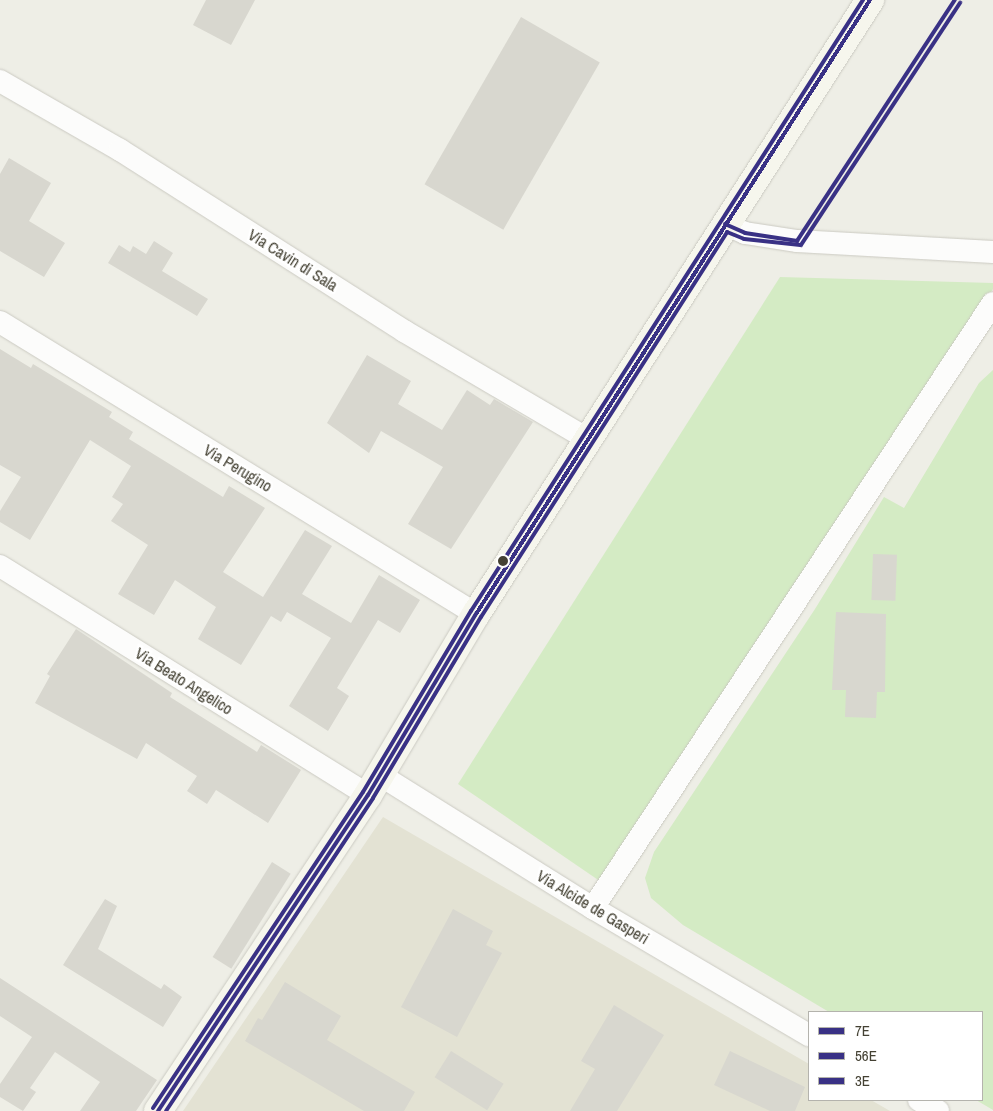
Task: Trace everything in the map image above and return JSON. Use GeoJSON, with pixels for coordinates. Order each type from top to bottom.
{"type":"FeatureCollection","features":[{"type":"Feature","properties":{"kind":"main road"},"geometry":{"type":"LineString","coordinates":[[158,1111],[374,785],[476,614],[870,0]]}},
{"type":"Feature","properties":{"kind":"street","name":"Via Cavin di Sala"},"geometry":{"type":"LineString","coordinates":[[0,81],[120,150],[404,331],[587,439]]}},
{"type":"Feature","properties":{"kind":"street"},"geometry":{"type":"LineString","coordinates":[[725,224],[745,233],[796,240],[993,252]]}},
{"type":"Feature","properties":{"kind":"street"},"geometry":{"type":"LineString","coordinates":[[593,908],[993,303]]}},
{"type":"Feature","properties":{"kind":"street","name":"Via Perugino"},"geometry":{"type":"LineString","coordinates":[[0,322],[476,614]]}},
{"type":"Feature","properties":{"kind":"street","name":"Via Beato Angelico"},"geometry":{"type":"LineString","coordinates":[[0,566],[374,785]]}},
{"type":"Feature","properties":{"kind":"street","name":"Via Alcide de Gasperi"},"geometry":{"type":"LineString","coordinates":[[374,785],[593,908],[808,1034]]}},
{"type":"Feature","properties":{"kind":"street"},"geometry":{"type":"LineString","coordinates":[[921,1101],[938,1111]]}},
{"type":"Feature","properties":{"kind":"shaded area"},"geometry":{"type":"Polygon","coordinates":[[[383,817],[808,1063],[808,1101],[873,1101],[890,1111],[183,1111],[383,817]]]}},
{"type":"Feature","properties":{"kind":"green space"},"geometry":{"type":"Polygon","coordinates":[[[780,277],[993,283],[993,289],[607,886],[458,784],[780,277]]]}},
{"type":"Feature","properties":{"kind":"green space"},"geometry":{"type":"Polygon","coordinates":[[[993,370],[993,1110],[978,1101],[983,1101],[983,1011],[827,1011],[683,925],[651,898],[645,878],[654,852],[815,609],[884,497],[904,508],[979,383],[993,370]]]}},
{"type":"Feature","properties":{"kind":"building"},"geometry":{"type":"Polygon","coordinates":[[[206,0],[255,0],[231,45],[193,25],[206,0]]]}},
{"type":"Feature","properties":{"kind":"building"},"geometry":{"type":"Polygon","coordinates":[[[521,17],[600,62],[503,230],[424,184],[521,17]]]}},
{"type":"Feature","properties":{"kind":"building"},"geometry":{"type":"Polygon","coordinates":[[[9,158],[51,183],[29,221],[65,243],[44,277],[0,251],[0,174],[9,158]]]}},
{"type":"Feature","properties":{"kind":"building"},"geometry":{"type":"Polygon","coordinates":[[[154,241],[173,253],[162,271],[208,299],[197,316],[108,263],[119,245],[130,252],[133,246],[146,254],[154,241]]]}},
{"type":"Feature","properties":{"kind":"building"},"geometry":{"type":"Polygon","coordinates":[[[0,349],[31,368],[33,364],[112,412],[109,417],[133,432],[129,439],[223,497],[229,486],[265,508],[223,572],[263,597],[305,530],[332,546],[302,594],[351,623],[379,575],[420,600],[400,633],[378,620],[337,688],[349,696],[328,731],[289,706],[331,638],[287,612],[281,622],[271,616],[241,665],[198,639],[216,607],[175,580],[154,615],[118,594],[148,545],[111,521],[123,504],[112,497],[131,466],[90,440],[30,540],[0,522],[0,511],[21,477],[0,465],[0,349]]]}},
{"type":"Feature","properties":{"kind":"building"},"geometry":{"type":"Polygon","coordinates":[[[367,355],[411,381],[398,404],[442,430],[467,390],[490,405],[494,399],[533,422],[451,549],[408,524],[443,467],[381,431],[369,453],[327,423],[367,355]]]}},
{"type":"Feature","properties":{"kind":"building"},"geometry":{"type":"Polygon","coordinates":[[[873,554],[897,555],[895,601],[871,600],[873,554]]]}},
{"type":"Feature","properties":{"kind":"building"},"geometry":{"type":"Polygon","coordinates":[[[836,612],[886,614],[885,692],[877,692],[876,718],[845,717],[846,690],[832,690],[836,612]]]}},
{"type":"Feature","properties":{"kind":"building"},"geometry":{"type":"Polygon","coordinates":[[[76,629],[172,693],[170,697],[257,752],[261,745],[301,770],[268,823],[216,790],[207,804],[187,791],[197,776],[146,743],[137,759],[35,703],[50,676],[47,674],[76,629]]]}},
{"type":"Feature","properties":{"kind":"building"},"geometry":{"type":"Polygon","coordinates":[[[272,862],[291,874],[231,969],[213,957],[272,862]]]}},
{"type":"Feature","properties":{"kind":"building"},"geometry":{"type":"Polygon","coordinates":[[[105,899],[117,906],[98,949],[161,989],[164,984],[182,997],[163,1027],[63,965],[105,899]]]}},
{"type":"Feature","properties":{"kind":"building"},"geometry":{"type":"Polygon","coordinates":[[[453,909],[493,931],[486,945],[502,953],[457,1037],[401,1007],[453,909]]]}},
{"type":"Feature","properties":{"kind":"building"},"geometry":{"type":"Polygon","coordinates":[[[0,978],[157,1080],[136,1111],[80,1111],[100,1082],[55,1052],[30,1088],[36,1092],[23,1111],[0,1097],[0,1084],[32,1037],[0,1016],[0,978]]]}},
{"type":"Feature","properties":{"kind":"building"},"geometry":{"type":"Polygon","coordinates":[[[285,982],[341,1016],[327,1040],[415,1092],[404,1111],[364,1111],[245,1041],[258,1018],[262,1020],[285,982]]]}},
{"type":"Feature","properties":{"kind":"building"},"geometry":{"type":"Polygon","coordinates":[[[614,1005],[664,1035],[617,1111],[570,1111],[595,1069],[581,1061],[614,1005]]]}},
{"type":"Feature","properties":{"kind":"building"},"geometry":{"type":"Polygon","coordinates":[[[451,1051],[504,1084],[487,1110],[435,1077],[451,1051]]]}},
{"type":"Feature","properties":{"kind":"building"},"geometry":{"type":"Polygon","coordinates":[[[730,1051],[805,1087],[795,1111],[770,1111],[714,1085],[730,1051]]]}},
{"type":"Feature","properties":{"kind":"transit line","name":"3E"},"geometry":{"type":"LineString","coordinates":[[153,1108],[363,792],[471,611],[863,0]]}},
{"type":"Feature","properties":{"kind":"transit line","name":"7E"},"geometry":{"type":"LineString","coordinates":[[158,1111],[368,795],[476,614],[870,0]]}},
{"type":"Feature","properties":{"kind":"transit line","name":"7E"},"geometry":{"type":"LineString","coordinates":[[725,224],[745,233],[797,241],[955,0]]}},
{"type":"Feature","properties":{"kind":"transit line","name":"56E"},"geometry":{"type":"LineString","coordinates":[[166,1111],[373,798],[481,617],[727,232],[744,239],[801,245],[960,3]]}}]}
